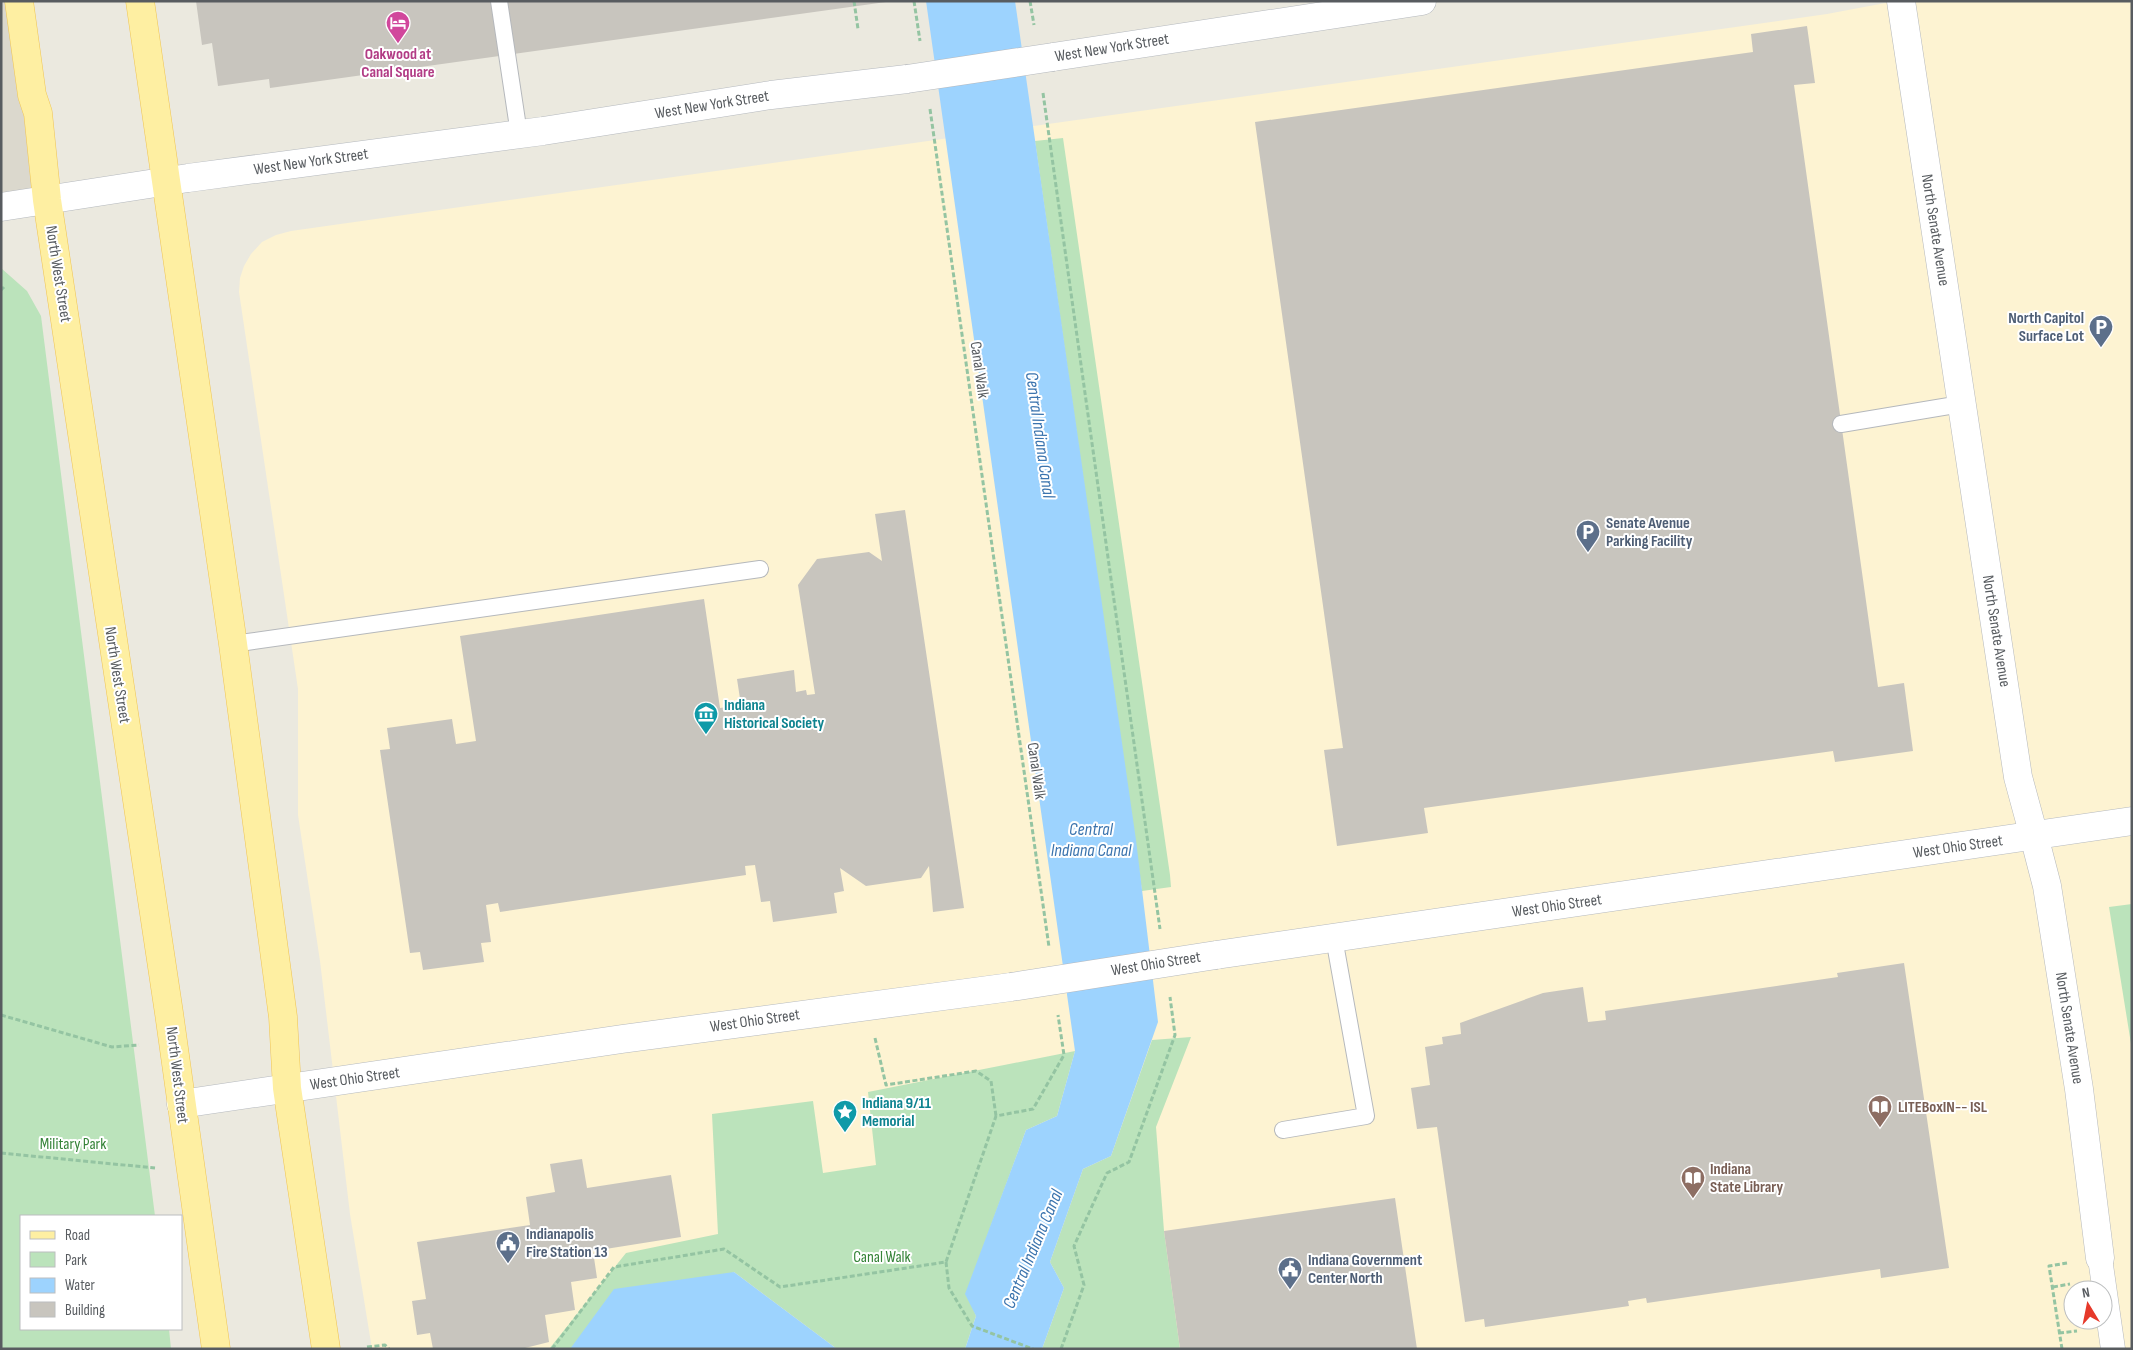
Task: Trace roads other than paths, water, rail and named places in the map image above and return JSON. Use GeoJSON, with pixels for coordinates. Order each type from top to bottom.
{"type":"FeatureCollection","features":[{"type":"Feature","properties":{"kind":"main road","name":"North West Street"},"geometry":{"type":"LineString","coordinates":[[19,1],[32,95],[38,113],[47,200],[173,1040],[216,1349]]}},
{"type":"Feature","properties":{"kind":"main road"},"geometry":{"type":"LineString","coordinates":[[140,1],[233,644],[283,1017],[287,1088],[326,1349]]}},
{"type":"Feature","properties":{"kind":"main road","name":"West New York Street"},"geometry":{"type":"LineString","coordinates":[[1,207],[166,182],[519,134],[771,96],[907,79],[1422,1]]}},
{"type":"Feature","properties":{"kind":"main road","name":"North Senate Avenue"},"geometry":{"type":"LineString","coordinates":[[1901,1],[2018,777],[2047,886],[2079,1089],[2100,1258]]}},
{"type":"Feature","properties":{"kind":"main road","name":"West Ohio Street"},"geometry":{"type":"LineString","coordinates":[[181,1104],[622,1039],[1011,987],[1216,955],[2132,821]]}},
{"type":"Feature","properties":{"kind":"street"},"geometry":{"type":"LineString","coordinates":[[2100,1258],[2113,1349]]}},
{"type":"Feature","properties":{"kind":"lane"},"geometry":{"type":"LineString","coordinates":[[499,1],[519,134]]}},
{"type":"Feature","properties":{"kind":"lane"},"geometry":{"type":"LineString","coordinates":[[1841,424],[1961,404]]}},
{"type":"Feature","properties":{"kind":"lane"},"geometry":{"type":"LineString","coordinates":[[233,644],[760,569]]}},
{"type":"Feature","properties":{"kind":"lane"},"geometry":{"type":"LineString","coordinates":[[1282,1130],[1366,1116],[1334,938]]}},
{"type":"Feature","properties":{"kind":"water","name":"Central Indiana Canal"},"geometry":{"type":"Polygon","coordinates":[[[926,1],[1015,1],[1136,840],[1158,1022],[1111,1156],[1083,1169],[1050,1262],[1064,1288],[1042,1349],[965,1349],[976,1316],[965,1294],[1026,1130],[1057,1116],[1075,1051],[926,1]]]}},
{"type":"Feature","properties":{"kind":"water"},"geometry":{"type":"Polygon","coordinates":[[[734,1272],[837,1349],[570,1349],[614,1289],[734,1272]]]}},
{"type":"Feature","properties":{"kind":"place","name":"Oakwood at Canal Square"},"geometry":{"type":"Point","coordinates":[398,44]}},
{"type":"Feature","properties":{"kind":"place","name":"North Capitol Surface Lot"},"geometry":{"type":"Point","coordinates":[2101,348]}},
{"type":"Feature","properties":{"kind":"place","name":"Senate Avenue Parking Facility"},"geometry":{"type":"Point","coordinates":[1588,553]}},
{"type":"Feature","properties":{"kind":"place","name":"Indiana Historical Society"},"geometry":{"type":"Point","coordinates":[706,735]}},
{"type":"Feature","properties":{"kind":"place","name":"LITEBoxIN-- ISL"},"geometry":{"type":"Point","coordinates":[1880,1128]}},
{"type":"Feature","properties":{"kind":"place","name":"Indiana 9/11 Memorial"},"geometry":{"type":"Point","coordinates":[845,1133]}},
{"type":"Feature","properties":{"kind":"place","name":"Indiana State Library"},"geometry":{"type":"Point","coordinates":[1693,1199]}},
{"type":"Feature","properties":{"kind":"place","name":"Indianapolis Fire Station 13"},"geometry":{"type":"Point","coordinates":[508,1264]}},
{"type":"Feature","properties":{"kind":"place","name":"Indiana Government Center North"},"geometry":{"type":"Point","coordinates":[1290,1290]}},
{"type":"Feature","properties":{"kind":"park label","name":"Military Park"},"geometry":{"type":"Point","coordinates":[73,1144]}},
{"type":"Feature","properties":{"kind":"park label","name":"Canal Walk"},"geometry":{"type":"Point","coordinates":[882,1257]}}]}
